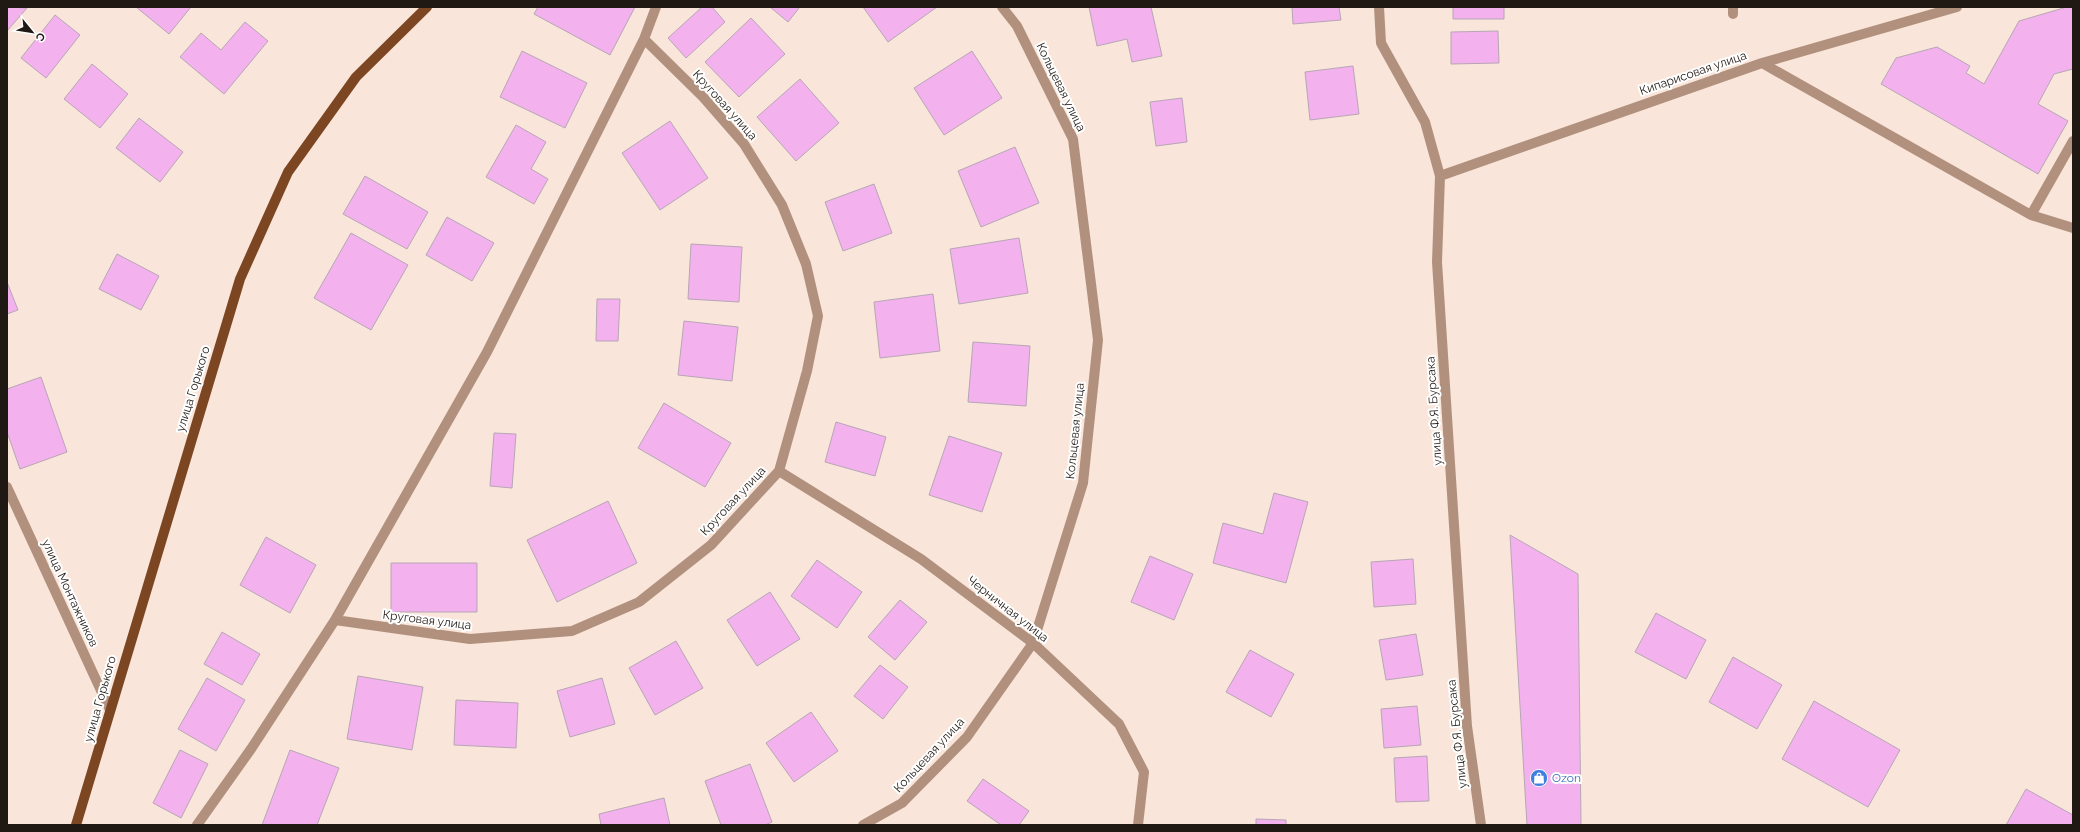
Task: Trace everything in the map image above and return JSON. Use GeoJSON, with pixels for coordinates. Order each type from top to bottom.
{"type":"FeatureCollection","features":[{"type":"Feature","properties":{"kind":"main road","name":"улица Горького"},"geometry":{"type":"LineString","coordinates":[[76,825],[240,279],[288,172],[356,77],[427,7]]}},
{"type":"Feature","properties":{"kind":"street"},"geometry":{"type":"LineString","coordinates":[[197,825],[251,749],[335,620],[487,352],[644,39],[656,7]]}},
{"type":"Feature","properties":{"kind":"street","name":"Кольцевая улица"},"geometry":{"type":"LineString","coordinates":[[863,825],[902,804],[967,737],[1033,643],[1083,483],[1098,340],[1073,139],[1017,26],[1002,7]]}},
{"type":"Feature","properties":{"kind":"street","name":"улица Ф.Я. Бурсака"},"geometry":{"type":"LineString","coordinates":[[1379,7],[1381,43],[1425,122],[1440,176],[1437,262],[1467,726],[1480,825]]}},
{"type":"Feature","properties":{"kind":"street","name":"Кипарисовая улица"},"geometry":{"type":"LineString","coordinates":[[1440,176],[1762,63],[1957,7]]}},
{"type":"Feature","properties":{"kind":"street","name":"Круговая улица"},"geometry":{"type":"LineString","coordinates":[[335,620],[470,639],[572,631],[639,602],[711,545],[779,470],[807,371],[818,316],[806,264],[782,204],[744,144],[703,97],[644,39]]}},
{"type":"Feature","properties":{"kind":"street"},"geometry":{"type":"LineString","coordinates":[[1762,63],[2031,215],[2073,228]]}},
{"type":"Feature","properties":{"kind":"street"},"geometry":{"type":"LineString","coordinates":[[2031,215],[2073,141]]}},
{"type":"Feature","properties":{"kind":"street","name":"Черничная улица"},"geometry":{"type":"LineString","coordinates":[[779,470],[921,559],[1033,643],[1119,724],[1144,772],[1138,825]]}},
{"type":"Feature","properties":{"kind":"street","name":"улица Монтажников"},"geometry":{"type":"LineString","coordinates":[[7,487],[110,710]]}},
{"type":"Feature","properties":{"kind":"building"},"geometry":{"type":"Polygon","coordinates":[[[7,7],[27,8],[7,31],[7,7]]]}},
{"type":"Feature","properties":{"kind":"building"},"geometry":{"type":"Polygon","coordinates":[[[136,7],[191,7],[169,34],[136,7]]]}},
{"type":"Feature","properties":{"kind":"building"},"geometry":{"type":"Polygon","coordinates":[[[538,7],[635,7],[610,55],[534,14],[538,7]]]}},
{"type":"Feature","properties":{"kind":"building"},"geometry":{"type":"Polygon","coordinates":[[[702,7],[712,7],[725,22],[686,58],[668,38],[702,7]]]}},
{"type":"Feature","properties":{"kind":"building"},"geometry":{"type":"Polygon","coordinates":[[[770,7],[798,7],[799,8],[788,22],[770,7]]]}},
{"type":"Feature","properties":{"kind":"building"},"geometry":{"type":"Polygon","coordinates":[[[863,7],[937,7],[888,42],[863,7]]]}},
{"type":"Feature","properties":{"kind":"building"},"geometry":{"type":"Polygon","coordinates":[[[1089,7],[1151,7],[1162,56],[1132,62],[1127,39],[1097,46],[1089,7]]]}},
{"type":"Feature","properties":{"kind":"building"},"geometry":{"type":"Polygon","coordinates":[[[1292,7],[1339,7],[1341,20],[1293,24],[1292,7]]]}},
{"type":"Feature","properties":{"kind":"building"},"geometry":{"type":"Polygon","coordinates":[[[1453,7],[1504,7],[1504,19],[1453,19],[1453,7]]]}},
{"type":"Feature","properties":{"kind":"building"},"geometry":{"type":"Polygon","coordinates":[[[2067,7],[2073,7],[2073,69],[2054,74],[2038,104],[2068,121],[2038,174],[1881,84],[1896,58],[1937,47],[1970,66],[1966,73],[1984,84],[2019,21],[2067,7]]]}},
{"type":"Feature","properties":{"kind":"building"},"geometry":{"type":"Polygon","coordinates":[[[55,15],[80,35],[46,78],[21,58],[55,15]]]}},
{"type":"Feature","properties":{"kind":"building"},"geometry":{"type":"Polygon","coordinates":[[[751,18],[785,54],[739,97],[705,62],[751,18]]]}},
{"type":"Feature","properties":{"kind":"building"},"geometry":{"type":"Polygon","coordinates":[[[245,22],[268,41],[224,94],[180,57],[201,33],[221,50],[245,22]]]}},
{"type":"Feature","properties":{"kind":"building"},"geometry":{"type":"Polygon","coordinates":[[[1498,31],[1499,63],[1451,64],[1451,32],[1498,31]]]}},
{"type":"Feature","properties":{"kind":"building"},"geometry":{"type":"Polygon","coordinates":[[[522,51],[587,83],[565,128],[500,97],[522,51]]]}},
{"type":"Feature","properties":{"kind":"building"},"geometry":{"type":"Polygon","coordinates":[[[972,51],[1002,98],[944,135],[914,88],[972,51]]]}},
{"type":"Feature","properties":{"kind":"building"},"geometry":{"type":"Polygon","coordinates":[[[92,64],[128,94],[100,128],[64,99],[92,64]]]}},
{"type":"Feature","properties":{"kind":"building"},"geometry":{"type":"Polygon","coordinates":[[[1353,66],[1359,114],[1310,120],[1305,72],[1353,66]]]}},
{"type":"Feature","properties":{"kind":"building"},"geometry":{"type":"Polygon","coordinates":[[[800,79],[839,123],[796,161],[757,117],[800,79]]]}},
{"type":"Feature","properties":{"kind":"building"},"geometry":{"type":"Polygon","coordinates":[[[1182,98],[1187,142],[1156,146],[1150,102],[1182,98]]]}},
{"type":"Feature","properties":{"kind":"building"},"geometry":{"type":"Polygon","coordinates":[[[139,118],[183,152],[160,182],[116,148],[139,118]]]}},
{"type":"Feature","properties":{"kind":"building"},"geometry":{"type":"Polygon","coordinates":[[[670,121],[708,178],[660,210],[622,153],[670,121]]]}},
{"type":"Feature","properties":{"kind":"building"},"geometry":{"type":"Polygon","coordinates":[[[516,125],[546,142],[531,169],[548,179],[534,204],[486,177],[516,125]]]}},
{"type":"Feature","properties":{"kind":"building"},"geometry":{"type":"Polygon","coordinates":[[[1015,147],[1039,203],[981,227],[958,171],[1015,147]]]}},
{"type":"Feature","properties":{"kind":"building"},"geometry":{"type":"Polygon","coordinates":[[[365,176],[428,212],[407,249],[343,214],[365,176]]]}},
{"type":"Feature","properties":{"kind":"building"},"geometry":{"type":"Polygon","coordinates":[[[874,184],[892,233],[843,251],[825,202],[874,184]]]}},
{"type":"Feature","properties":{"kind":"building"},"geometry":{"type":"Polygon","coordinates":[[[447,217],[494,243],[472,281],[426,255],[447,217]]]}},
{"type":"Feature","properties":{"kind":"building"},"geometry":{"type":"Polygon","coordinates":[[[351,233],[408,265],[371,330],[314,298],[351,233]]]}},
{"type":"Feature","properties":{"kind":"building"},"geometry":{"type":"Polygon","coordinates":[[[1019,238],[1028,293],[959,304],[950,249],[1019,238]]]}},
{"type":"Feature","properties":{"kind":"building"},"geometry":{"type":"Polygon","coordinates":[[[691,244],[742,247],[739,302],[688,299],[691,244]]]}},
{"type":"Feature","properties":{"kind":"building"},"geometry":{"type":"Polygon","coordinates":[[[117,254],[159,276],[141,310],[99,289],[117,254]]]}},
{"type":"Feature","properties":{"kind":"building"},"geometry":{"type":"Polygon","coordinates":[[[7,282],[18,310],[7,314],[7,282]]]}},
{"type":"Feature","properties":{"kind":"building"},"geometry":{"type":"Polygon","coordinates":[[[933,294],[940,351],[880,358],[874,302],[933,294]]]}},
{"type":"Feature","properties":{"kind":"building"},"geometry":{"type":"Polygon","coordinates":[[[597,299],[620,299],[618,341],[596,341],[597,299]]]}},
{"type":"Feature","properties":{"kind":"building"},"geometry":{"type":"Polygon","coordinates":[[[684,321],[738,327],[732,381],[678,375],[684,321]]]}},
{"type":"Feature","properties":{"kind":"building"},"geometry":{"type":"Polygon","coordinates":[[[973,342],[1030,346],[1026,406],[968,402],[973,342]]]}},
{"type":"Feature","properties":{"kind":"building"},"geometry":{"type":"Polygon","coordinates":[[[41,377],[67,452],[20,469],[7,432],[7,389],[41,377]]]}},
{"type":"Feature","properties":{"kind":"building"},"geometry":{"type":"Polygon","coordinates":[[[664,403],[731,443],[705,487],[638,448],[664,403]]]}},
{"type":"Feature","properties":{"kind":"building"},"geometry":{"type":"Polygon","coordinates":[[[836,422],[886,437],[875,476],[825,462],[836,422]]]}},
{"type":"Feature","properties":{"kind":"building"},"geometry":{"type":"Polygon","coordinates":[[[494,433],[516,434],[512,488],[490,486],[494,433]]]}},
{"type":"Feature","properties":{"kind":"building"},"geometry":{"type":"Polygon","coordinates":[[[949,436],[1002,453],[982,512],[929,495],[949,436]]]}},
{"type":"Feature","properties":{"kind":"building"},"geometry":{"type":"Polygon","coordinates":[[[1274,493],[1308,502],[1286,583],[1213,563],[1223,523],[1263,534],[1274,493]]]}},
{"type":"Feature","properties":{"kind":"building"},"geometry":{"type":"Polygon","coordinates":[[[608,501],[637,563],[557,602],[527,540],[608,501]]]}},
{"type":"Feature","properties":{"kind":"building"},"geometry":{"type":"Polygon","coordinates":[[[1510,535],[1578,574],[1581,825],[1527,825],[1510,535]]]}},
{"type":"Feature","properties":{"kind":"building"},"geometry":{"type":"Polygon","coordinates":[[[266,537],[316,565],[290,613],[240,585],[266,537]]]}},
{"type":"Feature","properties":{"kind":"building"},"geometry":{"type":"Polygon","coordinates":[[[1150,556],[1193,574],[1174,620],[1131,602],[1150,556]]]}},
{"type":"Feature","properties":{"kind":"building"},"geometry":{"type":"Polygon","coordinates":[[[1413,559],[1416,604],[1374,607],[1371,562],[1413,559]]]}},
{"type":"Feature","properties":{"kind":"building"},"geometry":{"type":"Polygon","coordinates":[[[817,560],[862,592],[837,628],[791,596],[817,560]]]}},
{"type":"Feature","properties":{"kind":"building"},"geometry":{"type":"Polygon","coordinates":[[[391,563],[477,563],[477,612],[391,612],[391,563]]]}},
{"type":"Feature","properties":{"kind":"building"},"geometry":{"type":"Polygon","coordinates":[[[770,592],[800,639],[757,666],[727,620],[770,592]]]}},
{"type":"Feature","properties":{"kind":"building"},"geometry":{"type":"Polygon","coordinates":[[[900,600],[927,622],[895,660],[868,637],[900,600]]]}},
{"type":"Feature","properties":{"kind":"building"},"geometry":{"type":"Polygon","coordinates":[[[1656,613],[1706,640],[1686,679],[1635,652],[1656,613]]]}},
{"type":"Feature","properties":{"kind":"building"},"geometry":{"type":"Polygon","coordinates":[[[222,632],[260,654],[242,685],[204,664],[222,632]]]}},
{"type":"Feature","properties":{"kind":"building"},"geometry":{"type":"Polygon","coordinates":[[[1416,634],[1423,675],[1386,680],[1379,640],[1416,634]]]}},
{"type":"Feature","properties":{"kind":"building"},"geometry":{"type":"Polygon","coordinates":[[[676,641],[703,688],[655,715],[629,668],[676,641]]]}},
{"type":"Feature","properties":{"kind":"building"},"geometry":{"type":"Polygon","coordinates":[[[1250,650],[1294,674],[1271,717],[1226,692],[1250,650]]]}},
{"type":"Feature","properties":{"kind":"building"},"geometry":{"type":"Polygon","coordinates":[[[1733,657],[1782,685],[1757,729],[1709,702],[1733,657]]]}},
{"type":"Feature","properties":{"kind":"building"},"geometry":{"type":"Polygon","coordinates":[[[880,665],[908,687],[883,719],[854,696],[880,665]]]}},
{"type":"Feature","properties":{"kind":"building"},"geometry":{"type":"Polygon","coordinates":[[[358,676],[423,687],[412,750],[347,739],[358,676]]]}},
{"type":"Feature","properties":{"kind":"building"},"geometry":{"type":"Polygon","coordinates":[[[207,678],[245,700],[216,751],[178,729],[207,678]]]}},
{"type":"Feature","properties":{"kind":"building"},"geometry":{"type":"Polygon","coordinates":[[[602,678],[615,724],[570,737],[557,691],[602,678]]]}},
{"type":"Feature","properties":{"kind":"building"},"geometry":{"type":"Polygon","coordinates":[[[456,700],[518,703],[516,748],[454,745],[456,700]]]}},
{"type":"Feature","properties":{"kind":"building"},"geometry":{"type":"Polygon","coordinates":[[[1814,701],[1900,750],[1868,807],[1782,759],[1814,701]]]}},
{"type":"Feature","properties":{"kind":"building"},"geometry":{"type":"Polygon","coordinates":[[[1417,706],[1421,745],[1384,748],[1381,709],[1417,706]]]}},
{"type":"Feature","properties":{"kind":"building"},"geometry":{"type":"Polygon","coordinates":[[[811,712],[838,751],[794,782],[766,743],[811,712]]]}},
{"type":"Feature","properties":{"kind":"building"},"geometry":{"type":"Polygon","coordinates":[[[180,750],[208,764],[181,818],[153,803],[180,750]]]}},
{"type":"Feature","properties":{"kind":"building"},"geometry":{"type":"Polygon","coordinates":[[[290,750],[339,768],[317,825],[262,825],[290,750]]]}},
{"type":"Feature","properties":{"kind":"building"},"geometry":{"type":"Polygon","coordinates":[[[1427,756],[1429,801],[1396,802],[1394,758],[1427,756]]]}},
{"type":"Feature","properties":{"kind":"building"},"geometry":{"type":"Polygon","coordinates":[[[750,764],[772,822],[765,825],[721,825],[705,781],[750,764]]]}},
{"type":"Feature","properties":{"kind":"building"},"geometry":{"type":"Polygon","coordinates":[[[983,779],[1029,811],[1019,825],[1001,825],[967,801],[983,779]]]}},
{"type":"Feature","properties":{"kind":"building"},"geometry":{"type":"Polygon","coordinates":[[[2026,789],[2073,815],[2073,825],[2006,825],[2026,789]]]}},
{"type":"Feature","properties":{"kind":"building"},"geometry":{"type":"Polygon","coordinates":[[[664,798],[670,825],[601,825],[599,814],[664,798]]]}},
{"type":"Feature","properties":{"kind":"building"},"geometry":{"type":"Polygon","coordinates":[[[1256,819],[1286,820],[1286,825],[1256,825],[1256,819]]]}},
{"type":"Feature","properties":{"kind":"place","name":"Ozon"},"geometry":{"type":"Point","coordinates":[1539,778]}}]}
